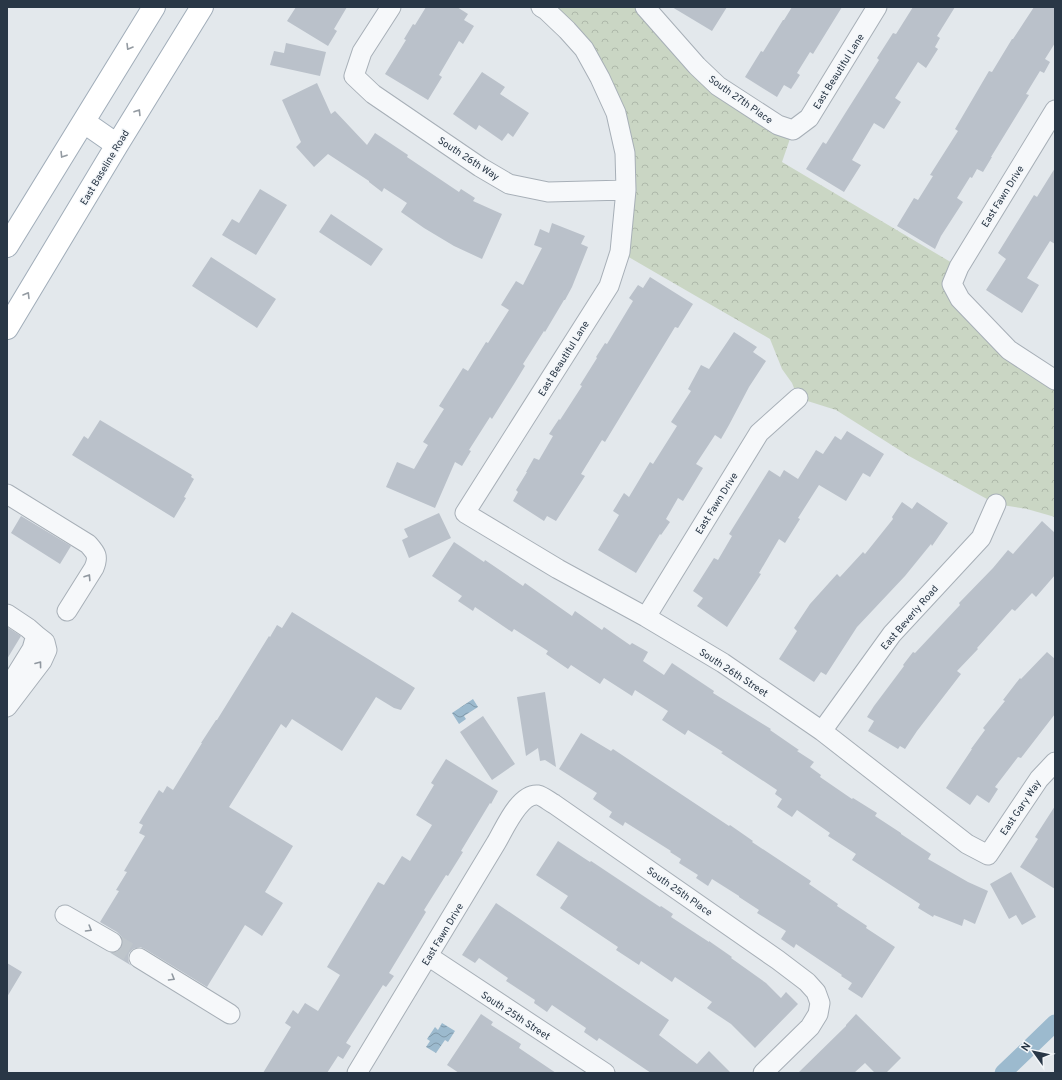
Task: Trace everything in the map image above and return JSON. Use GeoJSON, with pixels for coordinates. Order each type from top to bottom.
{"type":"FeatureCollection","features":[{"type":"Feature","properties":{"kind":"main road"},"geometry":{"type":"LineString","coordinates":[[7,246],[154,7]]}},
{"type":"Feature","properties":{"kind":"main road","name":"East Baseline Road"},"geometry":{"type":"LineString","coordinates":[[7,328],[202,7]]}},
{"type":"Feature","properties":{"kind":"main road"},"geometry":{"type":"LineString","coordinates":[[84,122],[118,145]]}},
{"type":"Feature","properties":{"kind":"street","name":"South 26th Way"},"geometry":{"type":"LineString","coordinates":[[391,7],[362,52],[354,76],[373,94],[480,167],[509,184],[548,192],[626,190]]}},
{"type":"Feature","properties":{"kind":"street","name":"East Beautiful Lane"},"geometry":{"type":"LineString","coordinates":[[465,513],[609,286],[620,252],[626,190],[625,153],[616,113],[600,78],[584,49],[567,30],[541,7]]}},
{"type":"Feature","properties":{"kind":"street","name":"South 27th Place"},"geometry":{"type":"LineString","coordinates":[[645,7],[697,66],[718,86],[778,125],[793,130]]}},
{"type":"Feature","properties":{"kind":"street","name":"East Beautiful Lane"},"geometry":{"type":"LineString","coordinates":[[793,130],[809,118],[877,7]]}},
{"type":"Feature","properties":{"kind":"street","name":"East Fawn Drive"},"geometry":{"type":"LineString","coordinates":[[1055,110],[959,267],[952,284],[960,299],[1009,350],[1055,380]]}},
{"type":"Feature","properties":{"kind":"street","name":"East Fawn Drive"},"geometry":{"type":"LineString","coordinates":[[646,617],[759,433],[798,398]]}},
{"type":"Feature","properties":{"kind":"street"},"geometry":{"type":"LineString","coordinates":[[7,494],[88,544],[96,554],[97,562],[94,568],[67,611]]}},
{"type":"Feature","properties":{"kind":"street","name":"East Beverly Road"},"geometry":{"type":"LineString","coordinates":[[822,731],[892,634],[981,538],[996,504]]}},
{"type":"Feature","properties":{"kind":"street","name":"South 26th Street"},"geometry":{"type":"LineString","coordinates":[[465,513],[558,569],[646,617],[723,663],[822,731],[967,844],[988,855]]}},
{"type":"Feature","properties":{"kind":"street"},"geometry":{"type":"LineString","coordinates":[[7,614],[45,642],[47,650],[42,661],[7,707]]}},
{"type":"Feature","properties":{"kind":"street"},"geometry":{"type":"LineString","coordinates":[[7,689],[32,648],[36,635]]}},
{"type":"Feature","properties":{"kind":"street","name":"East Gary Way"},"geometry":{"type":"LineString","coordinates":[[988,855],[1039,779],[1055,762]]}},
{"type":"Feature","properties":{"kind":"street","name":"South 25th Place"},"geometry":{"type":"LineString","coordinates":[[529,796],[539,795],[554,804],[778,960],[807,982],[816,992],[820,1003],[818,1014],[810,1027],[763,1073]]}},
{"type":"Feature","properties":{"kind":"street","name":"East Fawn Drive"},"geometry":{"type":"LineString","coordinates":[[357,1073],[496,843],[514,810],[529,796]]}},
{"type":"Feature","properties":{"kind":"street"},"geometry":{"type":"LineString","coordinates":[[65,915],[112,942]]}},
{"type":"Feature","properties":{"kind":"street","name":"South 25th Street"},"geometry":{"type":"LineString","coordinates":[[428,956],[605,1073]]}},
{"type":"Feature","properties":{"kind":"street"},"geometry":{"type":"LineString","coordinates":[[139,958],[230,1014]]}},
{"type":"Feature","properties":{"kind":"green space"},"geometry":{"type":"Polygon","coordinates":[[[541,7],[645,7],[697,66],[793,130],[782,162],[959,267],[952,284],[1055,380],[1055,517],[1027,509],[996,504],[909,456],[836,410],[798,398],[792,383],[782,369],[770,339],[620,252],[626,190],[600,78],[541,7]]]}},
{"type":"Feature","properties":{"kind":"water"},"geometry":{"type":"Polygon","coordinates":[[[473,699],[478,707],[464,716],[466,719],[459,724],[452,713],[473,699]]]}},
{"type":"Feature","properties":{"kind":"water"},"geometry":{"type":"Polygon","coordinates":[[[442,1023],[455,1031],[448,1042],[445,1040],[436,1053],[426,1047],[430,1041],[427,1039],[435,1027],[438,1030],[442,1023]]]}},
{"type":"Feature","properties":{"kind":"building"},"geometry":{"type":"Polygon","coordinates":[[[296,7],[347,7],[334,29],[337,31],[328,46],[287,21],[296,7]]]}},
{"type":"Feature","properties":{"kind":"building"},"geometry":{"type":"Polygon","coordinates":[[[426,7],[457,7],[468,14],[464,20],[474,26],[463,44],[459,41],[439,75],[442,77],[428,100],[385,74],[406,40],[404,39],[413,24],[415,25],[426,7]]]}},
{"type":"Feature","properties":{"kind":"building"},"geometry":{"type":"Polygon","coordinates":[[[672,7],[727,7],[712,31],[672,7]]]}},
{"type":"Feature","properties":{"kind":"building"},"geometry":{"type":"Polygon","coordinates":[[[792,7],[842,7],[813,54],[810,52],[797,73],[800,75],[791,89],[784,85],[777,97],[745,77],[761,51],[763,52],[792,7]]]}},
{"type":"Feature","properties":{"kind":"building"},"geometry":{"type":"Polygon","coordinates":[[[913,7],[955,7],[937,36],[940,38],[935,47],[938,49],[926,68],[918,62],[895,98],[901,102],[884,129],[874,123],[852,160],[861,165],[844,192],[806,169],[823,142],[826,144],[879,60],[877,58],[893,33],[896,34],[913,7]]]}},
{"type":"Feature","properties":{"kind":"building"},"geometry":{"type":"Polygon","coordinates":[[[1034,7],[1055,7],[1055,43],[1045,59],[1050,62],[1044,73],[1040,71],[1026,94],[1029,95],[983,172],[977,169],[972,178],[970,177],[957,198],[963,202],[941,236],[935,249],[897,226],[914,198],[918,200],[933,176],[930,175],[958,131],[955,129],[989,71],[992,72],[1034,7]]]}},
{"type":"Feature","properties":{"kind":"building"},"geometry":{"type":"Polygon","coordinates":[[[286,43],[326,52],[320,76],[270,65],[274,51],[284,53],[286,43]]]}},
{"type":"Feature","properties":{"kind":"building"},"geometry":{"type":"Polygon","coordinates":[[[482,72],[505,87],[500,94],[529,113],[513,137],[508,133],[502,141],[479,125],[476,130],[453,114],[482,72]]]}},
{"type":"Feature","properties":{"kind":"building"},"geometry":{"type":"Polygon","coordinates":[[[317,83],[331,114],[335,111],[367,145],[375,133],[408,155],[407,157],[459,192],[461,189],[475,198],[473,201],[502,214],[482,259],[454,246],[424,228],[401,212],[407,203],[384,188],[382,192],[369,181],[328,154],[314,167],[296,147],[301,142],[282,100],[317,83]]]}},
{"type":"Feature","properties":{"kind":"building"},"geometry":{"type":"Polygon","coordinates":[[[1055,168],[1055,244],[1050,241],[1027,278],[1039,285],[1022,313],[986,290],[1006,259],[998,253],[1034,195],[1037,197],[1055,168]]]}},
{"type":"Feature","properties":{"kind":"building"},"geometry":{"type":"Polygon","coordinates":[[[260,189],[287,205],[256,255],[222,235],[232,219],[239,223],[260,189]]]}},
{"type":"Feature","properties":{"kind":"building"},"geometry":{"type":"Polygon","coordinates":[[[331,214],[383,249],[371,266],[319,232],[331,214]]]}},
{"type":"Feature","properties":{"kind":"building"},"geometry":{"type":"Polygon","coordinates":[[[552,223],[585,236],[581,244],[588,247],[572,287],[565,300],[523,364],[525,366],[492,419],[490,417],[469,450],[471,451],[462,466],[455,462],[435,508],[386,487],[397,462],[414,469],[428,445],[423,442],[444,409],[439,406],[463,368],[468,371],[486,342],[488,343],[509,310],[501,305],[516,281],[523,285],[542,248],[534,245],[540,229],[549,233],[552,223]]]}},
{"type":"Feature","properties":{"kind":"building"},"geometry":{"type":"Polygon","coordinates":[[[211,257],[276,299],[257,328],[192,286],[211,257]]]}},
{"type":"Feature","properties":{"kind":"building"},"geometry":{"type":"Polygon","coordinates":[[[650,277],[693,304],[678,328],[675,327],[605,442],[602,440],[581,474],[585,476],[556,521],[547,516],[544,521],[513,501],[518,492],[516,490],[534,458],[539,460],[553,436],[549,434],[582,386],[580,385],[597,358],[596,357],[605,343],[607,344],[633,301],[629,298],[638,285],[643,288],[650,277]]]}},
{"type":"Feature","properties":{"kind":"building"},"geometry":{"type":"Polygon","coordinates":[[[734,332],[757,347],[753,352],[766,361],[749,387],[721,439],[715,435],[696,464],[703,468],[683,501],[678,498],[666,519],[670,522],[661,535],[660,534],[636,573],[598,550],[619,515],[613,511],[624,493],[629,497],[650,462],[653,464],[677,426],[671,422],[691,391],[688,389],[701,365],[709,369],[734,332]]]}},
{"type":"Feature","properties":{"kind":"building"},"geometry":{"type":"Polygon","coordinates":[[[100,420],[192,475],[191,477],[194,479],[184,497],[186,498],[174,518],[72,455],[84,436],[88,439],[100,420]]]}},
{"type":"Feature","properties":{"kind":"building"},"geometry":{"type":"Polygon","coordinates":[[[847,431],[884,454],[870,477],[863,473],[846,501],[819,485],[798,518],[800,519],[785,543],[779,539],[759,573],[761,574],[727,627],[697,606],[703,598],[693,591],[714,558],[718,560],[732,536],[729,534],[769,470],[780,477],[784,470],[798,479],[816,450],[823,454],[835,436],[841,440],[847,431]]]}},
{"type":"Feature","properties":{"kind":"building"},"geometry":{"type":"Polygon","coordinates":[[[902,502],[912,509],[917,502],[948,523],[932,546],[931,544],[905,576],[857,627],[826,675],[821,672],[814,682],[779,659],[797,631],[794,628],[810,604],[837,574],[840,577],[863,552],[865,554],[893,519],[892,517],[902,502]]]}},
{"type":"Feature","properties":{"kind":"building"},"geometry":{"type":"Polygon","coordinates":[[[439,513],[451,538],[409,558],[402,540],[408,537],[404,529],[439,513]]]}},
{"type":"Feature","properties":{"kind":"building"},"geometry":{"type":"Polygon","coordinates":[[[21,516],[71,546],[60,564],[11,533],[21,516]]]}},
{"type":"Feature","properties":{"kind":"building"},"geometry":{"type":"Polygon","coordinates":[[[1042,521],[1055,533],[1055,575],[1036,597],[1032,593],[1015,611],[1012,609],[957,671],[961,674],[905,749],[900,746],[898,749],[868,731],[874,721],[867,717],[913,652],[915,653],[960,605],[959,603],[993,568],[1008,550],[1013,554],[1042,521]]]}},
{"type":"Feature","properties":{"kind":"building"},"geometry":{"type":"Polygon","coordinates":[[[454,542],[484,562],[485,560],[523,586],[525,583],[572,616],[575,611],[602,630],[604,627],[630,645],[632,643],[648,652],[643,661],[664,675],[672,663],[714,691],[713,693],[771,729],[770,730],[799,750],[797,751],[814,762],[810,767],[821,775],[820,777],[852,799],[853,798],[877,813],[875,816],[931,854],[928,859],[968,882],[988,891],[975,924],[964,919],[962,926],[934,915],[933,917],[918,908],[920,904],[852,860],[856,854],[828,836],[830,833],[797,810],[792,817],[777,807],[782,799],[775,794],[777,790],[721,753],[723,752],[688,730],[685,735],[662,720],[668,711],[635,690],[632,696],[604,678],[600,684],[571,665],[568,669],[546,654],[548,651],[514,629],[512,632],[475,607],[473,611],[458,601],[462,596],[432,576],[454,542]]]}},
{"type":"Feature","properties":{"kind":"building"},"geometry":{"type":"Polygon","coordinates":[[[292,612],[415,688],[401,710],[394,708],[376,697],[342,751],[292,719],[286,728],[281,724],[229,807],[293,846],[265,892],[283,903],[262,936],[245,925],[207,987],[140,947],[133,949],[129,953],[129,963],[132,966],[109,952],[117,952],[121,948],[123,942],[122,937],[117,932],[100,922],[119,891],[116,890],[127,872],[124,871],[145,836],[139,833],[143,825],[139,823],[159,790],[163,793],[167,786],[173,790],[269,636],[270,637],[277,625],[282,628],[292,612]]]}},
{"type":"Feature","properties":{"kind":"building"},"geometry":{"type":"Polygon","coordinates":[[[7,627],[21,636],[7,659],[7,627]]]}},
{"type":"Feature","properties":{"kind":"building"},"geometry":{"type":"Polygon","coordinates":[[[1047,652],[1055,659],[1055,714],[1021,758],[1018,757],[995,787],[998,789],[989,803],[977,795],[970,805],[946,788],[985,730],[983,728],[1005,701],[1003,700],[1020,678],[1021,679],[1047,652]]]}},
{"type":"Feature","properties":{"kind":"building"},"geometry":{"type":"Polygon","coordinates":[[[545,692],[556,767],[545,760],[540,761],[538,748],[526,756],[517,697],[545,692]]]}},
{"type":"Feature","properties":{"kind":"building"},"geometry":{"type":"Polygon","coordinates":[[[483,716],[515,764],[492,780],[460,732],[483,716]]]}},
{"type":"Feature","properties":{"kind":"building"},"geometry":{"type":"Polygon","coordinates":[[[581,733],[611,751],[613,749],[729,826],[730,825],[753,841],[752,842],[811,881],[809,884],[838,904],[837,906],[867,926],[866,928],[895,947],[862,998],[848,989],[852,983],[841,976],[842,975],[796,944],[794,948],[781,939],[786,931],[757,913],[759,910],[712,879],[708,886],[696,878],[698,875],[679,863],[681,859],[670,852],[671,851],[625,822],[623,826],[609,817],[612,812],[593,799],[597,793],[559,769],[581,733]]]}},
{"type":"Feature","properties":{"kind":"building"},"geometry":{"type":"Polygon","coordinates":[[[446,759],[498,791],[461,851],[463,852],[448,876],[446,875],[424,910],[426,912],[389,973],[394,976],[386,987],[383,985],[346,1043],[351,1046],[343,1059],[338,1056],[327,1073],[263,1073],[291,1027],[285,1023],[293,1010],[298,1014],[305,1003],[318,1011],[340,975],[327,967],[378,882],[384,885],[402,856],[410,861],[432,825],[416,815],[434,785],[431,783],[446,759]]]}},
{"type":"Feature","properties":{"kind":"building"},"geometry":{"type":"Polygon","coordinates":[[[1055,806],[1055,889],[1020,867],[1038,839],[1035,837],[1055,806]]]}},
{"type":"Feature","properties":{"kind":"building"},"geometry":{"type":"Polygon","coordinates":[[[558,841],[673,914],[671,917],[732,957],[731,958],[766,983],[781,998],[786,992],[798,1004],[755,1048],[731,1024],[707,1008],[712,1002],[675,977],[672,982],[641,961],[639,965],[616,950],[618,947],[560,908],[568,896],[536,875],[558,841]]]}},
{"type":"Feature","properties":{"kind":"building"},"geometry":{"type":"Polygon","coordinates":[[[1011,872],[1036,917],[1022,925],[1016,915],[1009,919],[990,884],[1011,872]]]}},
{"type":"Feature","properties":{"kind":"building"},"geometry":{"type":"Polygon","coordinates":[[[496,903],[669,1020],[659,1035],[697,1064],[709,1051],[731,1073],[651,1073],[599,1038],[597,1041],[584,1032],[586,1028],[552,1005],[547,1012],[534,1003],[535,1000],[506,981],[508,978],[479,958],[475,963],[462,955],[496,903]]]}},
{"type":"Feature","properties":{"kind":"building"},"geometry":{"type":"Polygon","coordinates":[[[7,963],[22,972],[7,997],[7,963]]]}},
{"type":"Feature","properties":{"kind":"building"},"geometry":{"type":"Polygon","coordinates":[[[481,1014],[493,1022],[491,1025],[521,1044],[519,1048],[556,1073],[459,1073],[447,1065],[481,1014]]]}},
{"type":"Feature","properties":{"kind":"building"},"geometry":{"type":"Polygon","coordinates":[[[856,1014],[901,1058],[886,1073],[875,1073],[865,1063],[854,1073],[798,1073],[846,1026],[856,1014]]]}},
{"type":"Feature","properties":{"kind":"waterway"},"geometry":{"type":"LineString","coordinates":[[1003,1073],[1055,1023]]}},
{"type":"Feature","properties":{"kind":"tunnel"},"geometry":{"type":"LineString","coordinates":[[112,942],[139,958]]}}]}
